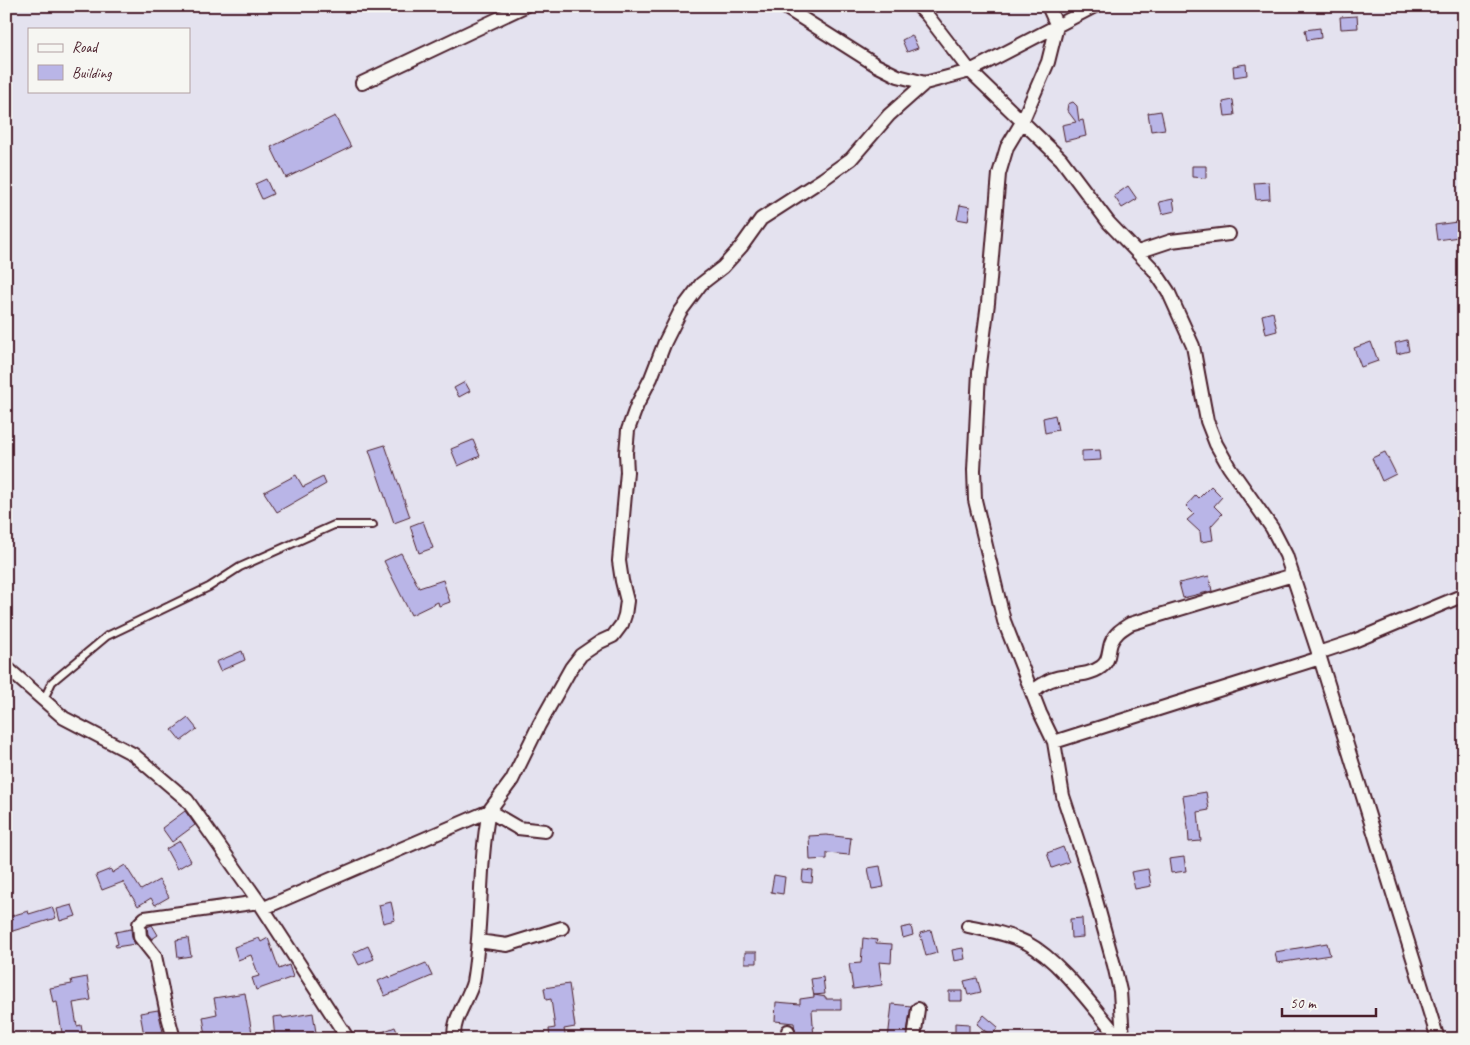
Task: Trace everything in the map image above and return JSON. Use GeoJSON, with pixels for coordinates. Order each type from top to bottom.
{"type":"FeatureCollection","features":[{"type":"Feature","properties":{"kind":"street"},"geometry":{"type":"LineString","coordinates":[[362,84],[525,6]]}},
{"type":"Feature","properties":{"kind":"street"},"geometry":{"type":"LineString","coordinates":[[783,6],[876,65],[898,76],[925,83]]}},
{"type":"Feature","properties":{"kind":"street"},"geometry":{"type":"LineString","coordinates":[[918,6],[970,71],[1061,159],[1109,223],[1154,270],[1168,292],[1193,346],[1207,421],[1216,444],[1229,467],[1272,528],[1286,555],[1319,655],[1438,1039]]}},
{"type":"Feature","properties":{"kind":"street"},"geometry":{"type":"LineString","coordinates":[[455,1039],[454,1029],[472,984],[478,941],[485,833],[489,811],[512,780],[539,725],[571,668],[581,655],[613,636],[626,615],[626,601],[619,562],[627,472],[628,430],[637,405],[680,312],[701,284],[723,267],[761,219],[851,159],[889,115],[925,83],[970,71],[1053,13],[1095,6]]}},
{"type":"Feature","properties":{"kind":"street"},"geometry":{"type":"LineString","coordinates":[[1053,13],[1048,62],[1022,122],[1007,147],[999,174],[989,293],[979,372],[974,470],[975,500],[1004,621],[1040,713],[1054,742],[1063,796],[1090,875],[1120,991],[1122,1039]]}},
{"type":"Feature","properties":{"kind":"street"},"geometry":{"type":"LineString","coordinates":[[1138,252],[1171,240],[1229,234]]}},
{"type":"Feature","properties":{"kind":"street"},"geometry":{"type":"LineString","coordinates":[[1032,693],[1046,682],[1094,671],[1103,666],[1108,658],[1111,642],[1118,631],[1130,624],[1293,575]]}},
{"type":"Feature","properties":{"kind":"street"},"geometry":{"type":"LineString","coordinates":[[1054,742],[1319,655],[1464,595]]}},
{"type":"Feature","properties":{"kind":"street"},"geometry":{"type":"LineString","coordinates":[[6,667],[64,718],[133,754],[187,800],[261,905],[348,1039]]}},
{"type":"Feature","properties":{"kind":"street"},"geometry":{"type":"LineString","coordinates":[[489,811],[518,828],[545,831]]}},
{"type":"Feature","properties":{"kind":"street"},"geometry":{"type":"LineString","coordinates":[[174,1039],[155,956],[140,937],[139,924],[145,918],[261,905],[489,811]]}},
{"type":"Feature","properties":{"kind":"street"},"geometry":{"type":"LineString","coordinates":[[968,926],[1002,934],[1027,943],[1047,957],[1062,970],[1122,1039]]}},
{"type":"Feature","properties":{"kind":"street"},"geometry":{"type":"LineString","coordinates":[[478,941],[507,945],[562,928]]}},
{"type":"Feature","properties":{"kind":"street"},"geometry":{"type":"LineString","coordinates":[[914,1039],[918,1009]]}},
{"type":"Feature","properties":{"kind":"lane"},"geometry":{"type":"LineString","coordinates":[[44,699],[52,682],[107,636],[209,587],[240,566],[334,525],[373,525]]}},
{"type":"Feature","properties":{"kind":"building"},"geometry":{"type":"Polygon","coordinates":[[[1357,16],[1358,28],[1341,29],[1340,17],[1357,16]]]}},
{"type":"Feature","properties":{"kind":"building"},"geometry":{"type":"Polygon","coordinates":[[[1320,28],[1321,38],[1307,40],[1305,30],[1320,28]]]}},
{"type":"Feature","properties":{"kind":"building"},"geometry":{"type":"Polygon","coordinates":[[[912,35],[918,48],[907,52],[902,40],[912,35]]]}},
{"type":"Feature","properties":{"kind":"building"},"geometry":{"type":"Polygon","coordinates":[[[1246,64],[1247,75],[1234,77],[1233,66],[1246,64]]]}},
{"type":"Feature","properties":{"kind":"building"},"geometry":{"type":"Polygon","coordinates":[[[1233,100],[1235,115],[1225,116],[1223,102],[1233,100]]]}},
{"type":"Feature","properties":{"kind":"building"},"geometry":{"type":"Polygon","coordinates":[[[1073,102],[1077,106],[1079,121],[1083,120],[1086,136],[1065,141],[1062,125],[1076,122],[1067,110],[1068,104],[1073,102]]]}},
{"type":"Feature","properties":{"kind":"building"},"geometry":{"type":"Polygon","coordinates":[[[1161,111],[1165,129],[1151,131],[1148,113],[1161,111]]]}},
{"type":"Feature","properties":{"kind":"building"},"geometry":{"type":"Polygon","coordinates":[[[335,116],[351,147],[286,178],[271,147],[335,116]]]}},
{"type":"Feature","properties":{"kind":"building"},"geometry":{"type":"Polygon","coordinates":[[[1192,166],[1206,166],[1206,178],[1192,177],[1192,166]]]}},
{"type":"Feature","properties":{"kind":"building"},"geometry":{"type":"Polygon","coordinates":[[[266,179],[273,194],[262,199],[255,184],[266,179]]]}},
{"type":"Feature","properties":{"kind":"building"},"geometry":{"type":"Polygon","coordinates":[[[1269,182],[1270,199],[1256,200],[1254,183],[1269,182]]]}},
{"type":"Feature","properties":{"kind":"building"},"geometry":{"type":"Polygon","coordinates":[[[1128,186],[1137,199],[1122,208],[1114,196],[1128,186]]]}},
{"type":"Feature","properties":{"kind":"building"},"geometry":{"type":"Polygon","coordinates":[[[1173,199],[1175,211],[1162,214],[1159,202],[1173,199]]]}},
{"type":"Feature","properties":{"kind":"building"},"geometry":{"type":"Polygon","coordinates":[[[960,205],[970,207],[968,221],[957,219],[960,205]]]}},
{"type":"Feature","properties":{"kind":"building"},"geometry":{"type":"Polygon","coordinates":[[[1457,222],[1459,237],[1437,240],[1435,225],[1457,222]]]}},
{"type":"Feature","properties":{"kind":"building"},"geometry":{"type":"Polygon","coordinates":[[[1273,312],[1277,331],[1266,334],[1262,315],[1273,312]]]}},
{"type":"Feature","properties":{"kind":"building"},"geometry":{"type":"Polygon","coordinates":[[[1407,340],[1409,351],[1397,354],[1395,343],[1407,340]]]}},
{"type":"Feature","properties":{"kind":"building"},"geometry":{"type":"Polygon","coordinates":[[[1371,342],[1378,361],[1361,367],[1354,348],[1371,342]]]}},
{"type":"Feature","properties":{"kind":"building"},"geometry":{"type":"Polygon","coordinates":[[[465,382],[470,391],[459,397],[454,388],[465,382]]]}},
{"type":"Feature","properties":{"kind":"building"},"geometry":{"type":"Polygon","coordinates":[[[1055,415],[1058,430],[1045,433],[1043,418],[1055,415]]]}},
{"type":"Feature","properties":{"kind":"building"},"geometry":{"type":"Polygon","coordinates":[[[473,440],[480,456],[458,466],[451,449],[473,440]]]}},
{"type":"Feature","properties":{"kind":"building"},"geometry":{"type":"Polygon","coordinates":[[[385,445],[410,517],[394,523],[369,450],[385,445]]]}},
{"type":"Feature","properties":{"kind":"building"},"geometry":{"type":"Polygon","coordinates":[[[1100,450],[1101,460],[1082,461],[1082,451],[1100,450]]]}},
{"type":"Feature","properties":{"kind":"building"},"geometry":{"type":"Polygon","coordinates":[[[1385,452],[1396,474],[1382,481],[1372,458],[1385,452]]]}},
{"type":"Feature","properties":{"kind":"building"},"geometry":{"type":"Polygon","coordinates":[[[296,475],[303,487],[323,477],[326,484],[277,512],[264,492],[296,475]]]}},
{"type":"Feature","properties":{"kind":"building"},"geometry":{"type":"Polygon","coordinates":[[[1211,486],[1222,497],[1214,506],[1222,514],[1211,526],[1213,540],[1201,542],[1200,532],[1187,520],[1194,514],[1186,506],[1196,495],[1199,498],[1211,486]]]}},
{"type":"Feature","properties":{"kind":"building"},"geometry":{"type":"Polygon","coordinates":[[[423,521],[433,548],[419,553],[410,526],[423,521]]]}},
{"type":"Feature","properties":{"kind":"building"},"geometry":{"type":"Polygon","coordinates":[[[401,553],[419,588],[443,580],[450,602],[439,606],[438,602],[411,615],[384,561],[401,553]]]}},
{"type":"Feature","properties":{"kind":"building"},"geometry":{"type":"Polygon","coordinates":[[[1209,576],[1212,591],[1183,598],[1179,583],[1209,576]]]}},
{"type":"Feature","properties":{"kind":"building"},"geometry":{"type":"Polygon","coordinates":[[[242,651],[245,660],[220,671],[216,662],[242,651]]]}},
{"type":"Feature","properties":{"kind":"building"},"geometry":{"type":"Polygon","coordinates":[[[188,718],[197,729],[181,741],[172,730],[188,718]]]}},
{"type":"Feature","properties":{"kind":"building"},"geometry":{"type":"Polygon","coordinates":[[[1206,792],[1209,810],[1198,812],[1201,841],[1189,842],[1183,796],[1206,792]]]}},
{"type":"Feature","properties":{"kind":"building"},"geometry":{"type":"Polygon","coordinates":[[[185,811],[195,825],[172,842],[162,828],[185,811]]]}},
{"type":"Feature","properties":{"kind":"building"},"geometry":{"type":"Polygon","coordinates":[[[826,835],[851,838],[849,855],[827,853],[827,859],[810,860],[809,836],[826,835]]]}},
{"type":"Feature","properties":{"kind":"building"},"geometry":{"type":"Polygon","coordinates":[[[180,841],[191,861],[177,869],[166,849],[180,841]]]}},
{"type":"Feature","properties":{"kind":"building"},"geometry":{"type":"Polygon","coordinates":[[[1063,847],[1069,862],[1052,868],[1047,853],[1063,847]]]}},
{"type":"Feature","properties":{"kind":"building"},"geometry":{"type":"Polygon","coordinates":[[[1184,857],[1186,871],[1171,873],[1169,859],[1184,857]]]}},
{"type":"Feature","properties":{"kind":"building"},"geometry":{"type":"Polygon","coordinates":[[[125,865],[141,890],[159,880],[169,897],[155,905],[151,898],[138,906],[123,882],[102,890],[96,875],[111,869],[112,873],[125,865]]]}},
{"type":"Feature","properties":{"kind":"building"},"geometry":{"type":"Polygon","coordinates":[[[880,866],[884,887],[872,889],[868,868],[880,866]]]}},
{"type":"Feature","properties":{"kind":"building"},"geometry":{"type":"Polygon","coordinates":[[[1148,869],[1151,886],[1135,889],[1131,872],[1148,869]]]}},
{"type":"Feature","properties":{"kind":"building"},"geometry":{"type":"Polygon","coordinates":[[[803,870],[813,871],[812,883],[802,882],[803,870]]]}},
{"type":"Feature","properties":{"kind":"building"},"geometry":{"type":"Polygon","coordinates":[[[774,875],[785,877],[783,894],[771,892],[774,875]]]}},
{"type":"Feature","properties":{"kind":"building"},"geometry":{"type":"Polygon","coordinates":[[[391,902],[395,920],[383,923],[379,905],[391,902]]]}},
{"type":"Feature","properties":{"kind":"building"},"geometry":{"type":"Polygon","coordinates":[[[72,905],[76,916],[60,921],[57,909],[72,905]]]}},
{"type":"Feature","properties":{"kind":"building"},"geometry":{"type":"Polygon","coordinates":[[[52,907],[56,918],[6,933],[6,921],[12,920],[11,916],[28,911],[29,914],[52,907]]]}},
{"type":"Feature","properties":{"kind":"building"},"geometry":{"type":"Polygon","coordinates":[[[1082,918],[1083,937],[1071,938],[1070,919],[1082,918]]]}},
{"type":"Feature","properties":{"kind":"building"},"geometry":{"type":"Polygon","coordinates":[[[152,925],[158,935],[152,939],[148,934],[147,927],[152,925]]]}},
{"type":"Feature","properties":{"kind":"building"},"geometry":{"type":"Polygon","coordinates":[[[911,926],[913,935],[903,938],[901,928],[911,926]]]}},
{"type":"Feature","properties":{"kind":"building"},"geometry":{"type":"Polygon","coordinates":[[[131,929],[135,944],[116,947],[115,945],[118,944],[115,932],[131,929]]]}},
{"type":"Feature","properties":{"kind":"building"},"geometry":{"type":"Polygon","coordinates":[[[931,930],[937,953],[926,956],[920,933],[931,930]]]}},
{"type":"Feature","properties":{"kind":"building"},"geometry":{"type":"Polygon","coordinates":[[[188,938],[191,956],[178,958],[176,940],[188,938]]]}},
{"type":"Feature","properties":{"kind":"building"},"geometry":{"type":"Polygon","coordinates":[[[259,938],[261,942],[268,938],[279,969],[289,965],[293,977],[256,990],[252,978],[259,976],[251,955],[238,960],[234,947],[259,938]]]}},
{"type":"Feature","properties":{"kind":"building"},"geometry":{"type":"Polygon","coordinates":[[[863,938],[877,940],[876,943],[892,944],[891,963],[879,962],[882,985],[853,989],[849,964],[861,963],[863,938]]]}},
{"type":"Feature","properties":{"kind":"building"},"geometry":{"type":"Polygon","coordinates":[[[1327,943],[1330,955],[1277,963],[1275,952],[1327,943]]]}},
{"type":"Feature","properties":{"kind":"building"},"geometry":{"type":"Polygon","coordinates":[[[368,946],[374,959],[359,965],[353,953],[368,946]]]}},
{"type":"Feature","properties":{"kind":"building"},"geometry":{"type":"Polygon","coordinates":[[[963,948],[965,959],[954,961],[952,950],[963,948]]]}},
{"type":"Feature","properties":{"kind":"building"},"geometry":{"type":"Polygon","coordinates":[[[745,952],[757,952],[757,963],[745,963],[745,952]]]}},
{"type":"Feature","properties":{"kind":"building"},"geometry":{"type":"Polygon","coordinates":[[[426,963],[432,976],[385,996],[378,981],[426,963]]]}},
{"type":"Feature","properties":{"kind":"building"},"geometry":{"type":"Polygon","coordinates":[[[87,977],[91,1000],[73,1003],[77,1026],[81,1025],[83,1036],[63,1039],[57,1002],[53,1003],[50,988],[72,984],[71,980],[87,977]]]}},
{"type":"Feature","properties":{"kind":"building"},"geometry":{"type":"Polygon","coordinates":[[[823,977],[825,994],[814,995],[826,997],[826,999],[841,999],[841,1010],[812,1010],[814,1039],[796,1039],[794,1023],[775,1021],[776,1002],[800,1004],[800,999],[814,997],[811,979],[823,977]]]}},
{"type":"Feature","properties":{"kind":"building"},"geometry":{"type":"Polygon","coordinates":[[[977,978],[981,992],[968,995],[964,981],[977,978]]]}},
{"type":"Feature","properties":{"kind":"building"},"geometry":{"type":"Polygon","coordinates":[[[569,984],[575,1027],[564,1029],[566,1039],[550,1039],[549,1029],[555,1028],[551,999],[546,1000],[544,988],[569,984]]]}},
{"type":"Feature","properties":{"kind":"building"},"geometry":{"type":"Polygon","coordinates":[[[949,991],[962,991],[962,1001],[949,1001],[949,991]]]}},
{"type":"Feature","properties":{"kind":"building"},"geometry":{"type":"Polygon","coordinates":[[[245,993],[253,1039],[240,1039],[240,1035],[221,1038],[220,1033],[206,1036],[203,1017],[217,1014],[214,998],[245,993]]]}},
{"type":"Feature","properties":{"kind":"building"},"geometry":{"type":"Polygon","coordinates":[[[892,1004],[911,1006],[906,1039],[888,1039],[892,1004]]]}},
{"type":"Feature","properties":{"kind":"building"},"geometry":{"type":"Polygon","coordinates":[[[158,1010],[163,1032],[144,1035],[140,1013],[158,1010]]]}},
{"type":"Feature","properties":{"kind":"building"},"geometry":{"type":"Polygon","coordinates":[[[313,1013],[317,1039],[275,1039],[273,1017],[282,1016],[283,1018],[313,1013]]]}},
{"type":"Feature","properties":{"kind":"building"},"geometry":{"type":"Polygon","coordinates":[[[984,1015],[998,1027],[991,1036],[977,1024],[984,1015]]]}},
{"type":"Feature","properties":{"kind":"building"},"geometry":{"type":"Polygon","coordinates":[[[955,1023],[969,1024],[969,1036],[955,1035],[955,1023]]]}},
{"type":"Feature","properties":{"kind":"building"},"geometry":{"type":"Polygon","coordinates":[[[395,1027],[400,1039],[367,1039],[367,1038],[395,1027]]]}},
{"type":"Feature","properties":{"kind":"building"},"geometry":{"type":"Polygon","coordinates":[[[1100,1027],[1109,1039],[1089,1039],[1100,1027]]]}}]}
